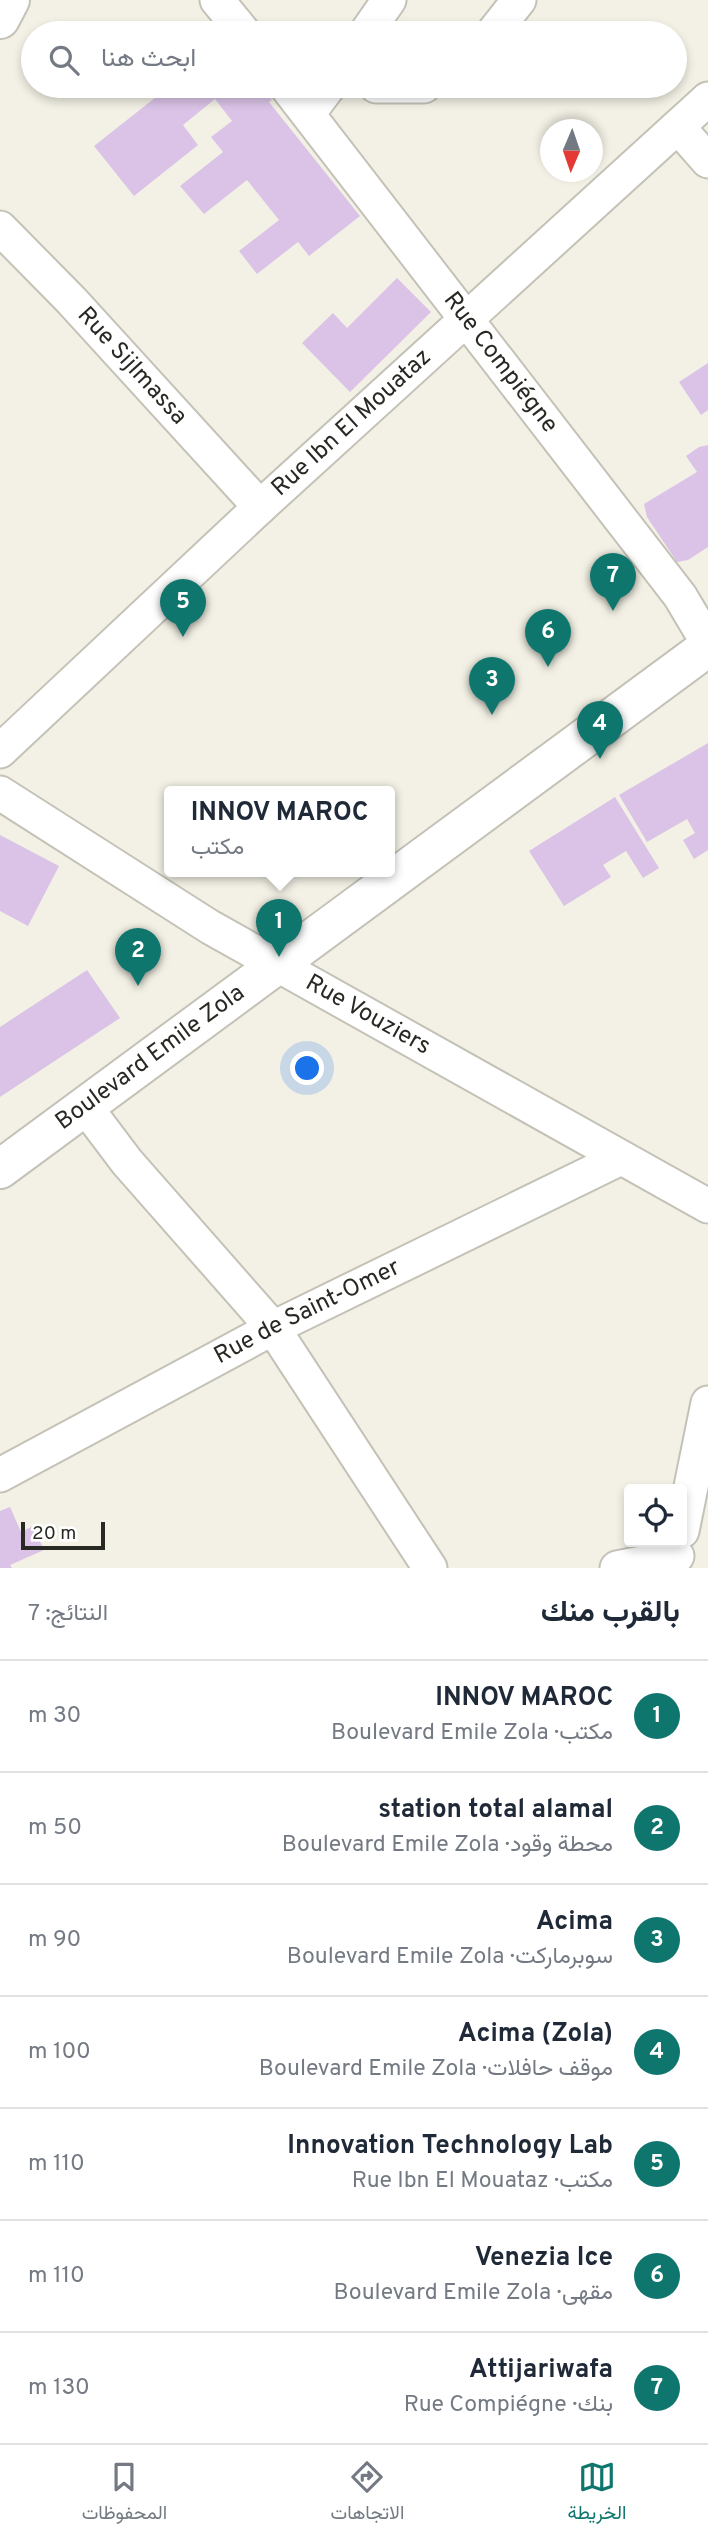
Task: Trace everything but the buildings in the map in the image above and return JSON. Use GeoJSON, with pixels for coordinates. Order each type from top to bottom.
{"type":"FeatureCollection","features":[{"type":"Feature","properties":{"kind":"main road"},"geometry":{"type":"LineString","coordinates":[[0,19],[10,0]]}},
{"type":"Feature","properties":{"kind":"main road","name":"Boulevard Emile Zola"},"geometry":{"type":"LineString","coordinates":[[0,1169],[708,645]]}},
{"type":"Feature","properties":{"kind":"street"},"geometry":{"type":"LineString","coordinates":[[217,0],[234,21]]}},
{"type":"Feature","properties":{"kind":"street"},"geometry":{"type":"LineString","coordinates":[[374,21],[389,0]]}},
{"type":"Feature","properties":{"kind":"street"},"geometry":{"type":"LineString","coordinates":[[502,21],[519,0]]}},
{"type":"Feature","properties":{"kind":"street","name":"Rue Compiégne"},"geometry":{"type":"LineString","coordinates":[[295,98],[681,596],[708,645]]}},
{"type":"Feature","properties":{"kind":"street"},"geometry":{"type":"LineString","coordinates":[[308,114],[320,98]]}},
{"type":"Feature","properties":{"kind":"street","name":"Rue Ibn El Mouataz"},"geometry":{"type":"LineString","coordinates":[[0,751],[466,318],[708,99]]}},
{"type":"Feature","properties":{"kind":"street"},"geometry":{"type":"LineString","coordinates":[[678,127],[708,161]]}},
{"type":"Feature","properties":{"kind":"street","name":"Rue Sijlmassa"},"geometry":{"type":"LineString","coordinates":[[0,228],[71,300],[261,507]]}},
{"type":"Feature","properties":{"kind":"street","name":"Rue Vouziers"},"geometry":{"type":"LineString","coordinates":[[0,793],[210,927],[708,1206]]}},
{"type":"Feature","properties":{"kind":"street"},"geometry":{"type":"LineString","coordinates":[[84,1105],[127,1162],[273,1328],[430,1568]]}},
{"type":"Feature","properties":{"kind":"street","name":"Rue de Saint-Omer"},"geometry":{"type":"LineString","coordinates":[[0,1475],[273,1328],[621,1158]]}},
{"type":"Feature","properties":{"kind":"street"},"geometry":{"type":"LineString","coordinates":[[617,1568],[679,1549],[708,1403]]}},
{"type":"Feature","properties":{"kind":"place","name":"Attijariwafa"},"geometry":{"type":"Point","coordinates":[613,611]}},
{"type":"Feature","properties":{"kind":"place","name":"Innovation Technology Lab"},"geometry":{"type":"Point","coordinates":[183,637]}},
{"type":"Feature","properties":{"kind":"place","name":"Venezia Ice"},"geometry":{"type":"Point","coordinates":[548,667]}},
{"type":"Feature","properties":{"kind":"place","name":"Acima"},"geometry":{"type":"Point","coordinates":[492,715]}},
{"type":"Feature","properties":{"kind":"place","name":"Acima (Zola)"},"geometry":{"type":"Point","coordinates":[600,759]}},
{"type":"Feature","properties":{"kind":"place","name":"INNOV MAROC"},"geometry":{"type":"Point","coordinates":[279,957]}},
{"type":"Feature","properties":{"kind":"place","name":"station total alamal"},"geometry":{"type":"Point","coordinates":[138,986]}}]}
